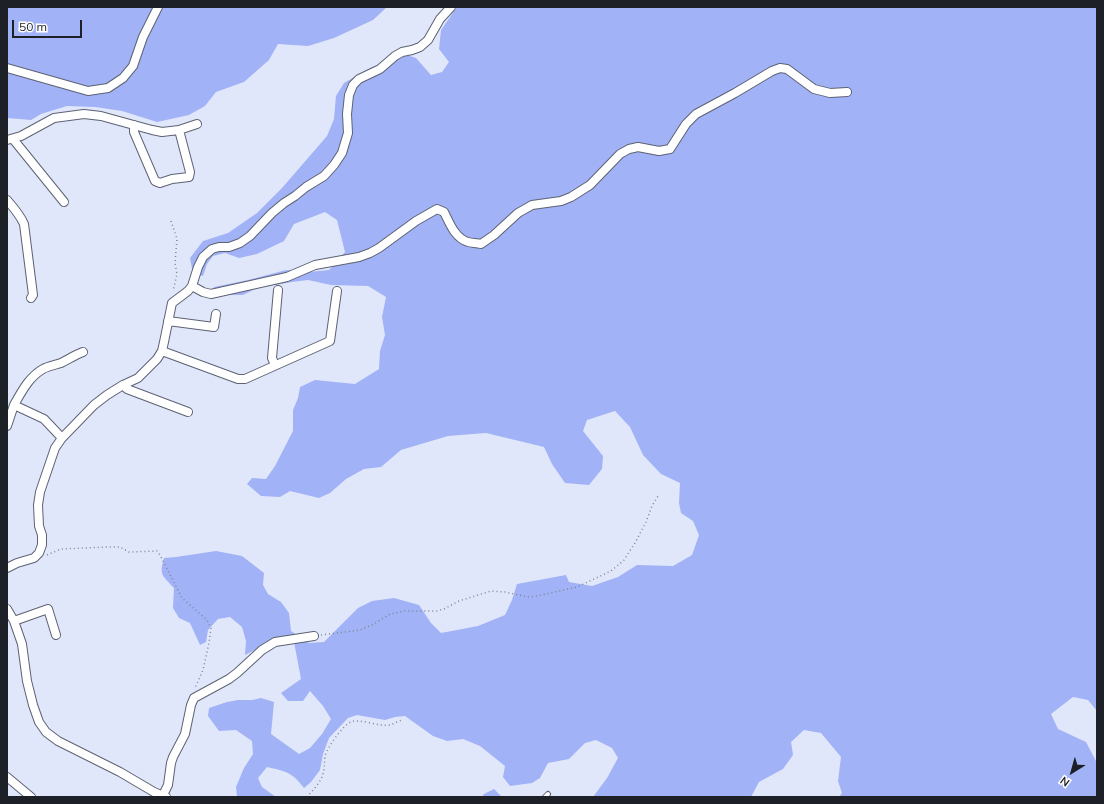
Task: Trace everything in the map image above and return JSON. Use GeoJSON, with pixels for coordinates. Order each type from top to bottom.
{"type":"FeatureCollection","features":[{"type":"Feature","properties":{"kind":"street"},"geometry":{"type":"LineString","coordinates":[[7,68],[88,91],[108,88],[123,78],[133,66],[143,37],[158,7]]}},
{"type":"Feature","properties":{"kind":"street"},"geometry":{"type":"LineString","coordinates":[[7,568],[17,563],[34,558],[39,554],[42,545],[38,506],[40,492],[53,454],[62,438],[94,405],[123,385],[138,378],[157,359],[162,351],[172,303],[188,291],[192,286],[203,257],[212,249],[229,247],[245,240],[284,203],[306,186],[324,176],[342,153],[348,132],[347,114],[349,95],[353,85],[359,79],[380,68],[402,52],[420,47],[428,40],[440,19],[451,7]]}},
{"type":"Feature","properties":{"kind":"street"},"geometry":{"type":"LineString","coordinates":[[192,286],[203,292],[211,294],[287,277],[315,265],[359,257],[380,248],[416,221],[436,210],[444,212],[453,231],[462,239],[468,242],[481,244],[494,235],[518,213],[532,204],[561,201],[571,197],[590,185],[620,154],[629,149],[638,147],[659,151],[670,149],[686,124],[696,114],[772,71],[780,68],[787,69],[814,89],[830,93],[847,92]]}},
{"type":"Feature","properties":{"kind":"street"},"geometry":{"type":"LineString","coordinates":[[64,202],[10,140],[21,136],[54,118],[84,114],[162,132],[179,130],[197,124]]}},
{"type":"Feature","properties":{"kind":"street"},"geometry":{"type":"LineString","coordinates":[[134,125],[134,132],[154,181],[160,183],[172,179],[189,177],[190,172],[179,130]]}},
{"type":"Feature","properties":{"kind":"street"},"geometry":{"type":"LineString","coordinates":[[7,200],[24,224],[34,295],[31,298]]}},
{"type":"Feature","properties":{"kind":"street"},"geometry":{"type":"LineString","coordinates":[[275,365],[272,358],[278,290]]}},
{"type":"Feature","properties":{"kind":"street"},"geometry":{"type":"LineString","coordinates":[[162,351],[238,379],[245,379],[330,341],[337,291]]}},
{"type":"Feature","properties":{"kind":"street"},"geometry":{"type":"LineString","coordinates":[[168,321],[214,327],[216,314]]}},
{"type":"Feature","properties":{"kind":"street"},"geometry":{"type":"LineString","coordinates":[[7,426],[14,405],[25,385],[31,378],[44,368],[60,363],[83,352]]}},
{"type":"Feature","properties":{"kind":"street"},"geometry":{"type":"LineString","coordinates":[[123,385],[127,389],[188,412]]}},
{"type":"Feature","properties":{"kind":"street"},"geometry":{"type":"LineString","coordinates":[[14,405],[44,419],[62,438]]}},
{"type":"Feature","properties":{"kind":"street"},"geometry":{"type":"LineString","coordinates":[[7,609],[14,621],[22,644],[27,681],[33,705],[39,722],[46,732],[58,741],[120,772],[152,794],[164,796],[168,785],[171,763],[186,734],[191,705],[194,698],[229,679],[262,650],[275,642],[314,636]]}},
{"type":"Feature","properties":{"kind":"street"},"geometry":{"type":"LineString","coordinates":[[14,621],[48,609],[56,635]]}},
{"type":"Feature","properties":{"kind":"street"},"geometry":{"type":"LineString","coordinates":[[7,776],[31,797]]}},
{"type":"Feature","properties":{"kind":"path"},"geometry":{"type":"LineString","coordinates":[[171,221],[177,239],[175,263],[177,274],[172,303]]}},
{"type":"Feature","properties":{"kind":"path"},"geometry":{"type":"LineString","coordinates":[[314,636],[360,630],[372,625],[390,614],[405,611],[437,611],[459,601],[491,591],[505,592],[528,597],[577,587],[611,571],[624,560],[635,543],[658,496]]}},
{"type":"Feature","properties":{"kind":"path"},"geometry":{"type":"LineString","coordinates":[[39,554],[48,555],[61,549],[107,547],[120,547],[128,552],[157,552],[160,554],[182,598],[207,620],[210,628],[209,643],[203,670],[195,688],[197,697]]}},
{"type":"Feature","properties":{"kind":"path"},"geometry":{"type":"LineString","coordinates":[[307,797],[321,779],[324,770],[326,752],[336,736],[347,724],[352,721],[379,725],[391,725],[402,720]]}},
{"type":"Feature","properties":{"kind":"shaded area"},"geometry":{"type":"Polygon","coordinates":[[[7,7],[387,7],[373,20],[334,38],[308,46],[278,44],[269,60],[244,82],[216,92],[205,106],[189,115],[157,122],[122,111],[95,107],[67,106],[41,114],[31,120],[7,118],[7,7]]]}},
{"type":"Feature","properties":{"kind":"shaded area"},"geometry":{"type":"Polygon","coordinates":[[[457,7],[1097,7],[1097,711],[1088,700],[1073,697],[1051,714],[1058,729],[1086,742],[1097,763],[1097,797],[839,797],[842,793],[838,781],[841,757],[821,733],[804,730],[791,742],[793,755],[783,769],[759,782],[751,797],[593,797],[607,778],[618,758],[612,748],[596,740],[585,743],[569,759],[548,763],[540,778],[532,783],[510,786],[503,777],[505,766],[480,746],[463,739],[447,741],[433,736],[405,716],[385,720],[357,715],[348,718],[329,738],[323,754],[320,770],[311,782],[304,788],[292,775],[267,767],[258,778],[262,787],[276,797],[237,797],[236,787],[244,768],[253,754],[252,741],[236,730],[219,731],[208,716],[209,708],[238,700],[252,700],[261,698],[274,702],[271,734],[299,754],[310,748],[322,734],[331,719],[323,706],[310,691],[303,701],[288,701],[281,693],[301,679],[294,642],[285,636],[264,643],[245,655],[246,641],[242,627],[230,617],[218,619],[208,630],[206,642],[200,645],[190,623],[179,618],[173,608],[174,588],[164,577],[162,572],[164,558],[216,551],[242,556],[264,573],[263,585],[268,594],[281,602],[289,613],[291,631],[309,643],[324,642],[358,608],[372,601],[394,598],[419,605],[431,623],[441,633],[478,626],[505,615],[517,584],[566,575],[569,582],[592,586],[618,577],[637,565],[673,566],[692,555],[699,535],[693,521],[681,513],[679,503],[680,483],[661,474],[643,455],[630,427],[615,411],[587,420],[583,431],[603,456],[602,469],[589,485],[565,483],[552,464],[544,447],[486,433],[448,436],[401,450],[381,467],[364,469],[346,479],[330,493],[319,498],[290,491],[280,497],[261,496],[247,484],[252,478],[266,479],[275,466],[293,431],[293,410],[298,398],[300,387],[315,380],[355,384],[379,369],[380,351],[385,335],[382,317],[386,297],[368,286],[331,285],[308,280],[257,288],[243,295],[211,295],[214,287],[286,270],[309,272],[329,270],[345,252],[337,220],[325,212],[294,224],[284,241],[257,254],[239,258],[225,253],[213,256],[207,264],[203,276],[193,274],[190,258],[203,241],[228,233],[257,213],[282,188],[327,136],[334,119],[336,96],[344,83],[372,67],[391,63],[407,55],[416,58],[431,75],[442,72],[449,62],[439,49],[441,30],[457,7]]]}},
{"type":"Feature","properties":{"kind":"shaded area"},"geometry":{"type":"Polygon","coordinates":[[[494,789],[502,797],[482,797],[484,794],[494,789]]]}}]}
